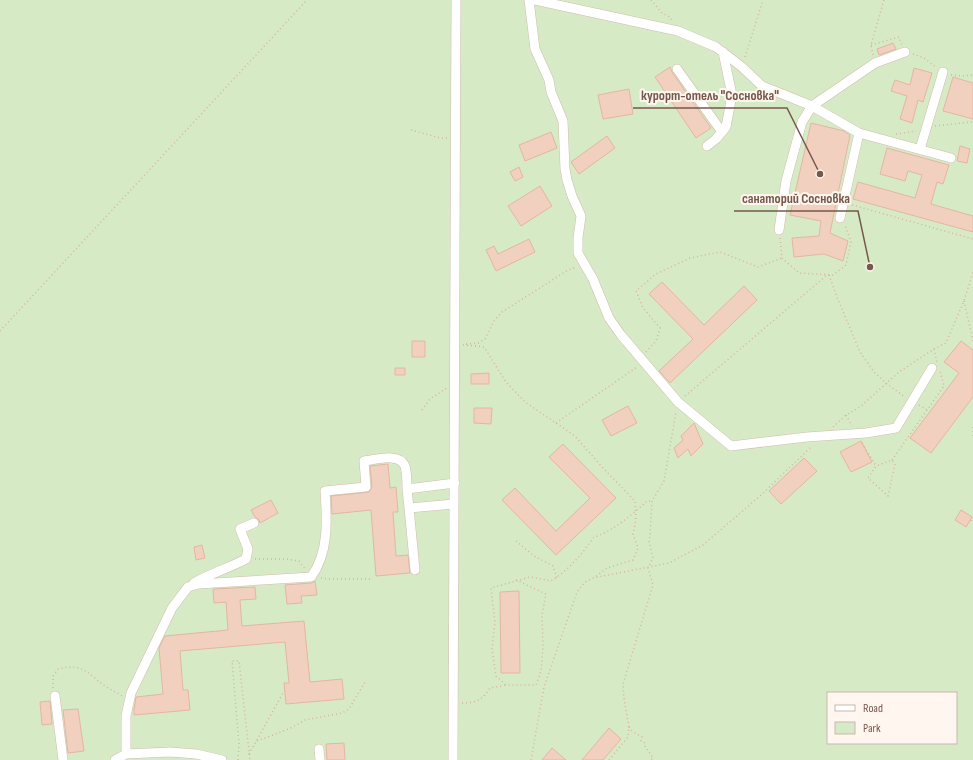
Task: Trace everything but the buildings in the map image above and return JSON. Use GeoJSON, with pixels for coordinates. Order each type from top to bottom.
{"type":"FeatureCollection","features":[{"type":"Feature","properties":{"kind":"street"},"geometry":{"type":"LineString","coordinates":[[453,760],[455,383],[458,345],[456,0]]}},
{"type":"Feature","properties":{"kind":"street"},"geometry":{"type":"LineString","coordinates":[[529,0],[535,49],[549,80],[551,92],[563,121],[565,169],[572,196],[581,216],[578,238],[578,253],[610,318],[621,335],[678,402],[731,446],[823,436],[857,434],[896,428],[937,368]]}},
{"type":"Feature","properties":{"kind":"street"},"geometry":{"type":"LineString","coordinates":[[535,0],[678,31],[716,47],[742,67],[762,86],[812,106],[859,133],[951,158]]}},
{"type":"Feature","properties":{"kind":"street"},"geometry":{"type":"LineString","coordinates":[[707,146],[716,139],[726,127],[732,95],[723,52]]}},
{"type":"Feature","properties":{"kind":"street"},"geometry":{"type":"LineString","coordinates":[[779,230],[786,181],[802,122],[812,106],[875,63],[905,52]]}},
{"type":"Feature","properties":{"kind":"street"},"geometry":{"type":"LineString","coordinates":[[677,69],[722,132]]}},
{"type":"Feature","properties":{"kind":"street"},"geometry":{"type":"LineString","coordinates":[[920,149],[943,72]]}},
{"type":"Feature","properties":{"kind":"street"},"geometry":{"type":"LineString","coordinates":[[840,218],[859,133]]}},
{"type":"Feature","properties":{"kind":"street"},"geometry":{"type":"LineString","coordinates":[[188,588],[199,584],[311,576],[318,567],[323,549],[327,522],[325,491],[366,487],[364,461],[390,458],[402,462],[405,467],[415,570]]}},
{"type":"Feature","properties":{"kind":"street"},"geometry":{"type":"LineString","coordinates":[[407,489],[454,483]]}},
{"type":"Feature","properties":{"kind":"street"},"geometry":{"type":"LineString","coordinates":[[409,508],[454,504]]}},
{"type":"Feature","properties":{"kind":"street"},"geometry":{"type":"LineString","coordinates":[[126,757],[126,716],[131,693],[172,608],[188,588],[204,577],[246,559],[248,549],[240,529],[254,523]]}},
{"type":"Feature","properties":{"kind":"street"},"geometry":{"type":"LineString","coordinates":[[55,696],[63,760]]}},
{"type":"Feature","properties":{"kind":"street"},"geometry":{"type":"LineString","coordinates":[[319,749],[320,760]]}},
{"type":"Feature","properties":{"kind":"street"},"geometry":{"type":"LineString","coordinates":[[115,760],[126,757],[170,752],[196,754],[222,760]]}},
{"type":"Feature","properties":{"kind":"path"},"geometry":{"type":"LineString","coordinates":[[0,330],[307,0]]}},
{"type":"Feature","properties":{"kind":"path"},"geometry":{"type":"LineString","coordinates":[[651,0],[662,13],[670,17],[678,31]]}},
{"type":"Feature","properties":{"kind":"path"},"geometry":{"type":"LineString","coordinates":[[742,67],[763,0]]}},
{"type":"Feature","properties":{"kind":"path"},"geometry":{"type":"LineString","coordinates":[[875,63],[871,45],[884,0]]}},
{"type":"Feature","properties":{"kind":"path"},"geometry":{"type":"LineString","coordinates":[[871,45],[899,37],[905,52]]}},
{"type":"Feature","properties":{"kind":"path"},"geometry":{"type":"LineString","coordinates":[[411,130],[440,138],[456,137]]}},
{"type":"Feature","properties":{"kind":"path"},"geometry":{"type":"LineString","coordinates":[[843,203],[973,239]]}},
{"type":"Feature","properties":{"kind":"path"},"geometry":{"type":"LineString","coordinates":[[779,230],[782,258],[800,273],[833,275],[846,265],[851,242],[840,218]]}},
{"type":"Feature","properties":{"kind":"path"},"geometry":{"type":"LineString","coordinates":[[556,423],[642,360],[656,341],[660,328],[643,308],[636,291],[656,274],[690,258],[720,252],[758,267],[782,258]]}},
{"type":"Feature","properties":{"kind":"path"},"geometry":{"type":"LineString","coordinates":[[458,345],[478,343],[485,338],[494,321],[502,312],[568,270],[584,263]]}},
{"type":"Feature","properties":{"kind":"path"},"geometry":{"type":"LineString","coordinates":[[593,578],[669,563],[703,545],[760,496],[846,415],[860,407],[899,372],[946,343],[964,301],[973,272]]}},
{"type":"Feature","properties":{"kind":"path"},"geometry":{"type":"LineString","coordinates":[[828,275],[860,352],[874,372],[900,394]]}},
{"type":"Feature","properties":{"kind":"path"},"geometry":{"type":"LineString","coordinates":[[610,760],[628,737],[629,727],[623,684],[653,585],[648,568],[653,558],[648,541],[650,536],[652,501],[664,481],[678,402],[828,275]]}},
{"type":"Feature","properties":{"kind":"path"},"geometry":{"type":"LineString","coordinates":[[964,301],[973,341]]}},
{"type":"Feature","properties":{"kind":"path"},"geometry":{"type":"LineString","coordinates":[[458,345],[484,347],[506,382],[525,402],[575,436],[635,501],[636,520],[633,534],[638,548],[633,560],[606,568],[585,582],[577,592],[544,687],[531,760]]}},
{"type":"Feature","properties":{"kind":"path"},"geometry":{"type":"LineString","coordinates":[[458,345],[479,346]]}},
{"type":"Feature","properties":{"kind":"path"},"geometry":{"type":"LineString","coordinates":[[892,460],[895,464],[895,470],[888,496],[868,478],[876,466],[892,460],[944,386],[937,368],[934,349]]}},
{"type":"Feature","properties":{"kind":"path"},"geometry":{"type":"LineString","coordinates":[[422,410],[430,399],[455,383]]}},
{"type":"Feature","properties":{"kind":"path"},"geometry":{"type":"LineString","coordinates":[[846,415],[876,466]]}},
{"type":"Feature","properties":{"kind":"path"},"geometry":{"type":"LineString","coordinates":[[973,427],[973,437]]}},
{"type":"Feature","properties":{"kind":"path"},"geometry":{"type":"LineString","coordinates":[[506,685],[496,676],[492,649],[495,622],[491,588],[530,577],[551,581],[566,571],[594,537],[602,535],[635,512],[647,501],[652,501]]}},
{"type":"Feature","properties":{"kind":"path"},"geometry":{"type":"LineString","coordinates":[[971,521],[973,517]]}},
{"type":"Feature","properties":{"kind":"path"},"geometry":{"type":"LineString","coordinates":[[516,541],[534,556],[553,566],[556,578]]}},
{"type":"Feature","properties":{"kind":"path"},"geometry":{"type":"LineString","coordinates":[[246,559],[286,559],[299,561],[311,576],[329,580],[373,579]]}},
{"type":"Feature","properties":{"kind":"path"},"geometry":{"type":"LineString","coordinates":[[454,703],[473,703],[484,697],[490,688],[506,685],[536,685],[541,671],[543,646],[542,615],[546,594],[516,580]]}},
{"type":"Feature","properties":{"kind":"path"},"geometry":{"type":"LineString","coordinates":[[238,760],[239,744],[232,661],[239,661],[250,760]]}},
{"type":"Feature","properties":{"kind":"path"},"geometry":{"type":"LineString","coordinates":[[55,696],[53,676],[58,669],[68,666],[78,668],[89,673],[108,688],[130,699]]}},
{"type":"Feature","properties":{"kind":"path"},"geometry":{"type":"LineString","coordinates":[[256,741],[291,728],[305,720],[342,713],[349,709],[365,682]]}},
{"type":"Feature","properties":{"kind":"path"},"geometry":{"type":"LineString","coordinates":[[249,754],[283,693]]}},
{"type":"Feature","properties":{"kind":"path"},"geometry":{"type":"LineString","coordinates":[[629,727],[632,731],[642,737],[642,741],[645,743],[645,746],[653,758],[651,760]]}},
{"type":"Feature","properties":{"kind":"green space"},"geometry":{"type":"Polygon","coordinates":[[[0,0],[973,0],[973,760],[0,760],[0,0]]]}},
{"type":"Feature","properties":{"kind":"place","name":"курорт-отель \"Сосновка\""},"geometry":{"type":"Point","coordinates":[820,174]}},
{"type":"Feature","properties":{"kind":"place","name":"санаторий Сосновка"},"geometry":{"type":"Point","coordinates":[870,267]}}]}
